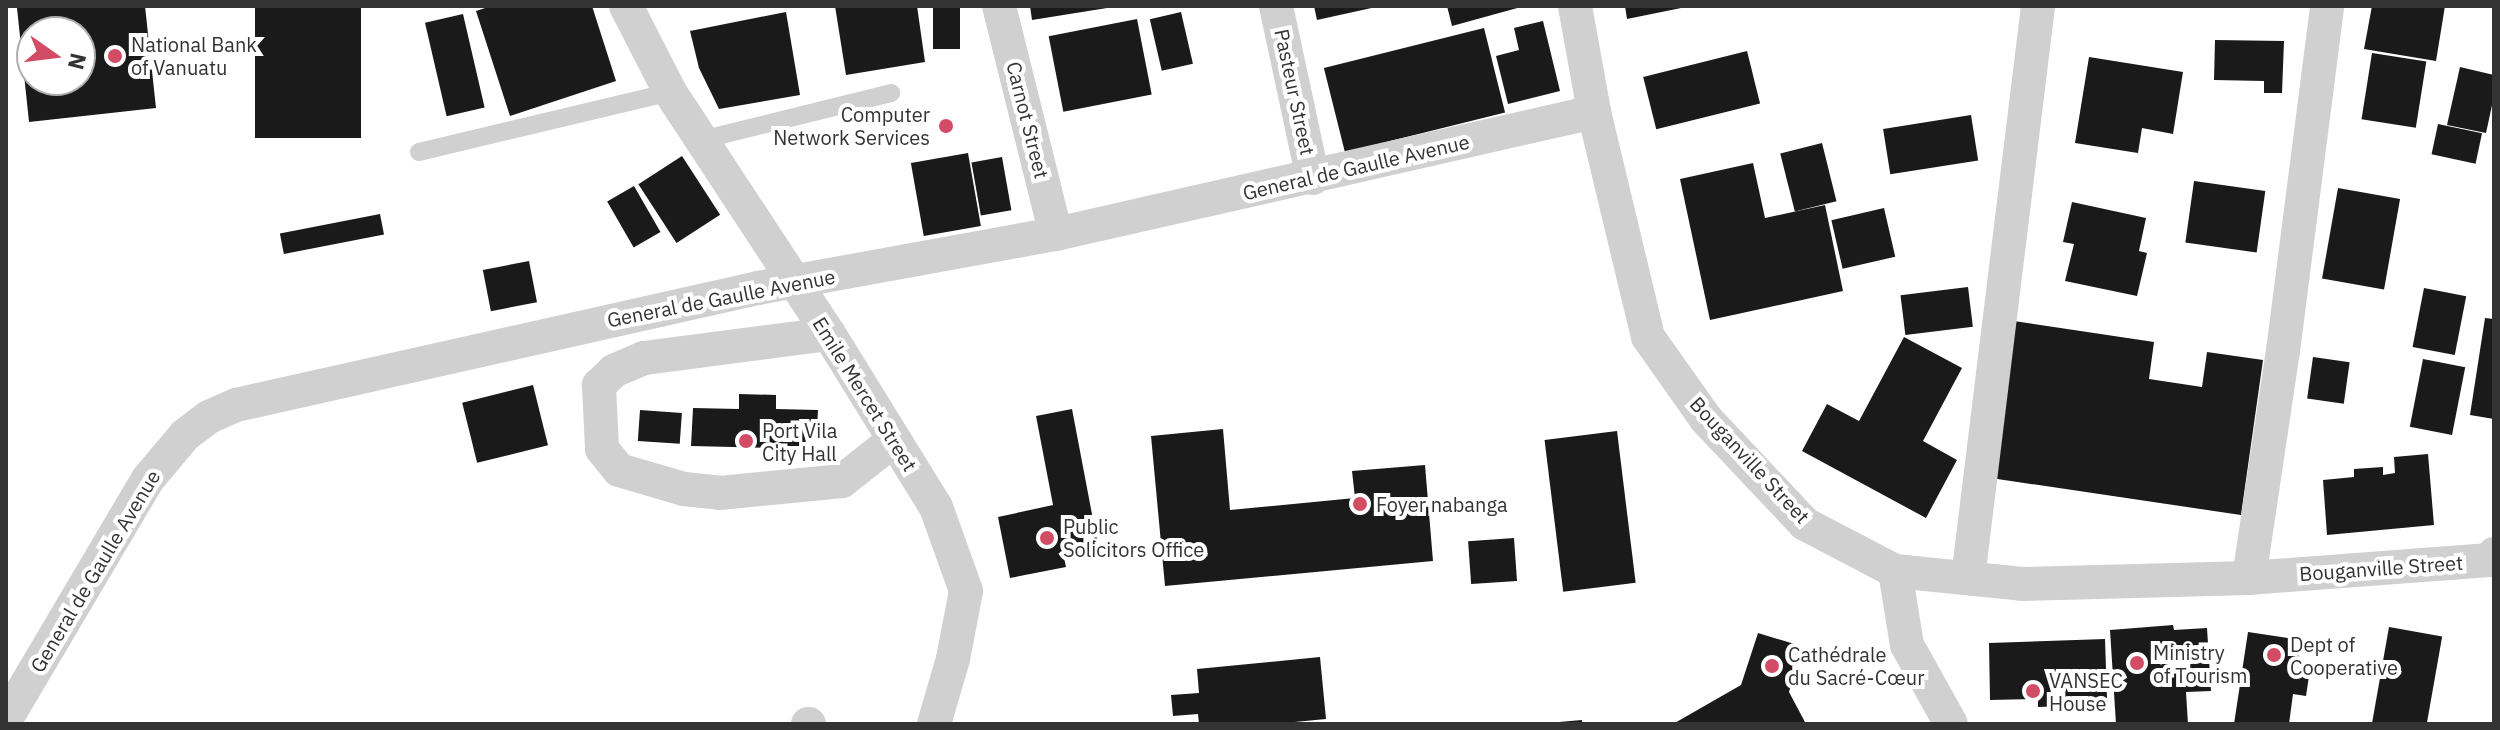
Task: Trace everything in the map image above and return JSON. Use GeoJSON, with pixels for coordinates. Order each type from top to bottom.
{"type":"FeatureCollection","features":[{"type":"Feature","properties":{"kind":"street","name":"Emile Mercet Street"},"geometry":{"type":"LineString","coordinates":[[626,6],[670,92],[829,334],[936,507],[966,591],[953,659],[934,724]]}},
{"type":"Feature","properties":{"kind":"street","name":"Carnot Street"},"geometry":{"type":"LineString","coordinates":[[999,6],[1056,234]]}},
{"type":"Feature","properties":{"kind":"street","name":"Pasteur Street"},"geometry":{"type":"LineString","coordinates":[[1276,6],[1313,178]]}},
{"type":"Feature","properties":{"kind":"street","name":"Bouganville Street"},"geometry":{"type":"LineString","coordinates":[[1575,6],[1594,112],[1648,337],[1706,419],[1805,524],[1895,571],[2022,584],[2249,578],[2492,560]]}},
{"type":"Feature","properties":{"kind":"street"},"geometry":{"type":"LineString","coordinates":[[1968,578],[2038,6]]}},
{"type":"Feature","properties":{"kind":"street"},"geometry":{"type":"LineString","coordinates":[[2249,578],[2283,351],[2327,6]]}},
{"type":"Feature","properties":{"kind":"street","name":"General de Gaulle Avenue"},"geometry":{"type":"LineString","coordinates":[[6,719],[148,479],[185,435],[209,417],[236,405],[794,282],[1056,234],[1594,112]]}},
{"type":"Feature","properties":{"kind":"street"},"geometry":{"type":"LineString","coordinates":[[829,334],[644,358],[614,371],[599,385],[602,449],[619,470],[684,489],[720,493],[842,481],[894,440]]}},
{"type":"Feature","properties":{"kind":"street"},"geometry":{"type":"LineString","coordinates":[[1895,571],[1907,645],[1951,724]]}},
{"type":"Feature","properties":{"kind":"lane"},"geometry":{"type":"LineString","coordinates":[[419,152],[670,92]]}},
{"type":"Feature","properties":{"kind":"lane"},"geometry":{"type":"LineString","coordinates":[[701,140],[891,93]]}},
{"type":"Feature","properties":{"kind":"building","name":"National Bank of Vanuatu"},"geometry":{"type":"Polygon","coordinates":[[[37,6],[145,6],[156,108],[29,122],[26,96],[96,96],[96,16],[18,16],[17,8],[37,6]]]}},
{"type":"Feature","properties":{"kind":"building"},"geometry":{"type":"Polygon","coordinates":[[[255,6],[361,6],[361,138],[255,138],[255,6]]]}},
{"type":"Feature","properties":{"kind":"building"},"geometry":{"type":"Polygon","coordinates":[[[491,6],[592,6],[616,81],[510,116],[476,11],[491,6]]]}},
{"type":"Feature","properties":{"kind":"building"},"geometry":{"type":"Polygon","coordinates":[[[835,6],[917,6],[925,62],[846,75],[835,6]]]}},
{"type":"Feature","properties":{"kind":"building"},"geometry":{"type":"Polygon","coordinates":[[[933,6],[960,6],[960,49],[933,49],[933,6]]]}},
{"type":"Feature","properties":{"kind":"building"},"geometry":{"type":"Polygon","coordinates":[[[1030,6],[1107,6],[1107,8],[1032,20],[1030,6]]]}},
{"type":"Feature","properties":{"kind":"building"},"geometry":{"type":"Polygon","coordinates":[[[1314,6],[1376,6],[1376,7],[1317,20],[1314,6]]]}},
{"type":"Feature","properties":{"kind":"building"},"geometry":{"type":"Polygon","coordinates":[[[1447,6],[1521,6],[1521,7],[1452,26],[1447,6]]]}},
{"type":"Feature","properties":{"kind":"building"},"geometry":{"type":"Polygon","coordinates":[[[1625,6],[1685,6],[1686,7],[1627,19],[1625,6]]]}},
{"type":"Feature","properties":{"kind":"building"},"geometry":{"type":"Polygon","coordinates":[[[2372,6],[2445,6],[2436,61],[2364,49],[2372,6]]]}},
{"type":"Feature","properties":{"kind":"building"},"geometry":{"type":"Polygon","coordinates":[[[786,12],[800,95],[719,109],[699,68],[690,31],[786,12]]]}},
{"type":"Feature","properties":{"kind":"building"},"geometry":{"type":"Polygon","coordinates":[[[1181,12],[1193,64],[1162,71],[1150,19],[1181,12]]]}},
{"type":"Feature","properties":{"kind":"building"},"geometry":{"type":"Polygon","coordinates":[[[463,14],[485,108],[447,116],[425,23],[463,14]]]}},
{"type":"Feature","properties":{"kind":"building"},"geometry":{"type":"Polygon","coordinates":[[[1137,19],[1152,95],[1063,112],[1049,36],[1137,19]]]}},
{"type":"Feature","properties":{"kind":"building"},"geometry":{"type":"Polygon","coordinates":[[[1543,21],[1560,91],[1508,104],[1496,56],[1519,50],[1514,28],[1543,21]]]}},
{"type":"Feature","properties":{"kind":"building"},"geometry":{"type":"Polygon","coordinates":[[[1484,28],[1505,112],[1345,152],[1324,68],[1484,28]]]}},
{"type":"Feature","properties":{"kind":"building"},"geometry":{"type":"Polygon","coordinates":[[[2215,40],[2284,41],[2282,93],[2264,93],[2264,81],[2214,80],[2215,40]]]}},
{"type":"Feature","properties":{"kind":"building"},"geometry":{"type":"Polygon","coordinates":[[[1747,51],[1760,103],[1656,129],[1643,77],[1747,51]]]}},
{"type":"Feature","properties":{"kind":"building"},"geometry":{"type":"Polygon","coordinates":[[[2372,53],[2426,62],[2416,128],[2362,119],[2372,53]]]}},
{"type":"Feature","properties":{"kind":"building"},"geometry":{"type":"Polygon","coordinates":[[[2089,57],[2183,72],[2173,134],[2142,128],[2138,153],[2075,143],[2089,57]]]}},
{"type":"Feature","properties":{"kind":"building"},"geometry":{"type":"Polygon","coordinates":[[[2460,67],[2494,75],[2494,96],[2486,133],[2447,125],[2460,67]]]}},
{"type":"Feature","properties":{"kind":"building"},"geometry":{"type":"Polygon","coordinates":[[[1971,115],[1978,160],[1890,174],[1883,129],[1971,115]]]}},
{"type":"Feature","properties":{"kind":"building"},"geometry":{"type":"Polygon","coordinates":[[[2438,124],[2482,133],[2476,164],[2432,154],[2438,124]]]}},
{"type":"Feature","properties":{"kind":"building"},"geometry":{"type":"Polygon","coordinates":[[[1822,143],[1837,201],[1795,212],[1780,153],[1822,143]]]}},
{"type":"Feature","properties":{"kind":"building"},"geometry":{"type":"Polygon","coordinates":[[[968,153],[981,226],[924,236],[911,163],[968,153]]]}},
{"type":"Feature","properties":{"kind":"building"},"geometry":{"type":"Polygon","coordinates":[[[682,156],[720,215],[677,243],[638,184],[682,156]]]}},
{"type":"Feature","properties":{"kind":"building"},"geometry":{"type":"Polygon","coordinates":[[[1002,157],[1011,210],[981,216],[971,162],[1002,157]]]}},
{"type":"Feature","properties":{"kind":"building"},"geometry":{"type":"Polygon","coordinates":[[[1753,163],[1765,218],[1825,205],[1843,291],[1710,320],[1680,179],[1753,163]]]}},
{"type":"Feature","properties":{"kind":"building"},"geometry":{"type":"Polygon","coordinates":[[[2194,181],[2265,191],[2257,252],[2185,242],[2194,181]]]}},
{"type":"Feature","properties":{"kind":"building"},"geometry":{"type":"Polygon","coordinates":[[[634,186],[660,232],[634,247],[607,202],[634,186]]]}},
{"type":"Feature","properties":{"kind":"building"},"geometry":{"type":"Polygon","coordinates":[[[2338,188],[2400,199],[2384,290],[2322,279],[2338,188]]]}},
{"type":"Feature","properties":{"kind":"building"},"geometry":{"type":"Polygon","coordinates":[[[2072,202],[2146,218],[2139,251],[2147,253],[2137,296],[2065,281],[2074,244],[2063,242],[2072,202]]]}},
{"type":"Feature","properties":{"kind":"building"},"geometry":{"type":"Polygon","coordinates":[[[1884,208],[1895,257],[1843,269],[1831,220],[1884,208]]]}},
{"type":"Feature","properties":{"kind":"building"},"geometry":{"type":"Polygon","coordinates":[[[380,214],[384,235],[284,254],[280,233],[380,214]]]}},
{"type":"Feature","properties":{"kind":"building"},"geometry":{"type":"Polygon","coordinates":[[[529,261],[537,302],[491,311],[483,270],[529,261]]]}},
{"type":"Feature","properties":{"kind":"building"},"geometry":{"type":"Polygon","coordinates":[[[1968,287],[1973,327],[1905,335],[1901,295],[1968,287]]]}},
{"type":"Feature","properties":{"kind":"building"},"geometry":{"type":"Polygon","coordinates":[[[2424,288],[2466,296],[2455,355],[2413,347],[2424,288]]]}},
{"type":"Feature","properties":{"kind":"building"},"geometry":{"type":"Polygon","coordinates":[[[2485,318],[2494,319],[2494,419],[2470,415],[2485,318]]]}},
{"type":"Feature","properties":{"kind":"building"},"geometry":{"type":"Polygon","coordinates":[[[2007,320],[2154,342],[2149,379],[2202,387],[2207,352],[2263,360],[2241,515],[1984,477],[2007,320]]]}},
{"type":"Feature","properties":{"kind":"building"},"geometry":{"type":"Polygon","coordinates":[[[1904,337],[1962,368],[1923,441],[1957,460],[1926,518],[1802,451],[1827,404],[1859,421],[1904,337]]]}},
{"type":"Feature","properties":{"kind":"building"},"geometry":{"type":"Polygon","coordinates":[[[2313,357],[2350,362],[2344,404],[2307,399],[2313,357]]]}},
{"type":"Feature","properties":{"kind":"building"},"geometry":{"type":"Polygon","coordinates":[[[2423,359],[2465,367],[2452,435],[2410,427],[2423,359]]]}},
{"type":"Feature","properties":{"kind":"building"},"geometry":{"type":"Polygon","coordinates":[[[533,385],[548,445],[477,463],[462,403],[533,385]]]}},
{"type":"Feature","properties":{"kind":"building"},"geometry":{"type":"Polygon","coordinates":[[[739,394],[776,395],[776,409],[818,410],[816,449],[691,446],[693,408],[739,409],[739,394]]]}},
{"type":"Feature","properties":{"kind":"building"},"geometry":{"type":"Polygon","coordinates":[[[1072,409],[1099,551],[1064,558],[1066,567],[1010,578],[998,517],[1053,505],[1036,416],[1072,409]]]}},
{"type":"Feature","properties":{"kind":"building"},"geometry":{"type":"Polygon","coordinates":[[[640,410],[682,413],[680,444],[638,441],[640,410]]]}},
{"type":"Feature","properties":{"kind":"building","name":"Foyer nabanga"},"geometry":{"type":"Polygon","coordinates":[[[1223,429],[1230,510],[1355,498],[1352,471],[1425,465],[1433,561],[1165,586],[1151,436],[1223,429]]]}},
{"type":"Feature","properties":{"kind":"building"},"geometry":{"type":"Polygon","coordinates":[[[1617,431],[1636,583],[1563,592],[1545,440],[1617,431]]]}},
{"type":"Feature","properties":{"kind":"building"},"geometry":{"type":"Polygon","coordinates":[[[2428,454],[2434,525],[2327,535],[2323,480],[2354,477],[2354,469],[2383,467],[2383,475],[2395,473],[2394,457],[2428,454]]]}},
{"type":"Feature","properties":{"kind":"building"},"geometry":{"type":"Polygon","coordinates":[[[1514,538],[1517,581],[1471,584],[1468,541],[1514,538]]]}},
{"type":"Feature","properties":{"kind":"building"},"geometry":{"type":"Polygon","coordinates":[[[2173,625],[2174,630],[2207,628],[2211,691],[2186,692],[2188,724],[2116,724],[2110,630],[2173,625]]]}},
{"type":"Feature","properties":{"kind":"building"},"geometry":{"type":"Polygon","coordinates":[[[2389,627],[2442,636],[2427,724],[2372,724],[2389,627]]]}},
{"type":"Feature","properties":{"kind":"building"},"geometry":{"type":"Polygon","coordinates":[[[2248,632],[2301,640],[2298,661],[2311,663],[2306,696],[2293,694],[2289,724],[2234,724],[2248,632]]]}},
{"type":"Feature","properties":{"kind":"building","name":"Cathédrale du Sacré-Cœur"},"geometry":{"type":"Polygon","coordinates":[[[1758,633],[1801,646],[1789,692],[1806,724],[1673,724],[1741,685],[1758,633]]]}},
{"type":"Feature","properties":{"kind":"building"},"geometry":{"type":"Polygon","coordinates":[[[2105,639],[2107,698],[2068,700],[2068,706],[2038,707],[2038,699],[1990,700],[1989,643],[2105,639]]]}},
{"type":"Feature","properties":{"kind":"building"},"geometry":{"type":"Polygon","coordinates":[[[1320,657],[1326,719],[1274,724],[1199,724],[1198,714],[1173,716],[1171,695],[1199,693],[1197,669],[1320,657]]]}},
{"type":"Feature","properties":{"kind":"building"},"geometry":{"type":"Polygon","coordinates":[[[1582,720],[1582,724],[1559,724],[1559,722],[1582,720]]]}},
{"type":"Feature","properties":{"kind":"place","name":"National Bank of Vanuatu"},"geometry":{"type":"Point","coordinates":[115,56]}},
{"type":"Feature","properties":{"kind":"place","name":"Computer Network Services"},"geometry":{"type":"Point","coordinates":[946,126]}},
{"type":"Feature","properties":{"kind":"place","name":"Port Vila City Hall"},"geometry":{"type":"Point","coordinates":[746,441]}},
{"type":"Feature","properties":{"kind":"place","name":"Foyer nabanga"},"geometry":{"type":"Point","coordinates":[1360,504]}},
{"type":"Feature","properties":{"kind":"place","name":"Public Solicitors Office"},"geometry":{"type":"Point","coordinates":[1047,538]}},
{"type":"Feature","properties":{"kind":"place","name":"Dept of Cooperative"},"geometry":{"type":"Point","coordinates":[2274,655]}},
{"type":"Feature","properties":{"kind":"place","name":"Ministry of Tourism"},"geometry":{"type":"Point","coordinates":[2137,663]}},
{"type":"Feature","properties":{"kind":"place","name":"Cathédrale du Sacré-Cœur"},"geometry":{"type":"Point","coordinates":[1772,666]}},
{"type":"Feature","properties":{"kind":"place","name":"VANSEC House"},"geometry":{"type":"Point","coordinates":[2033,691]}}]}
